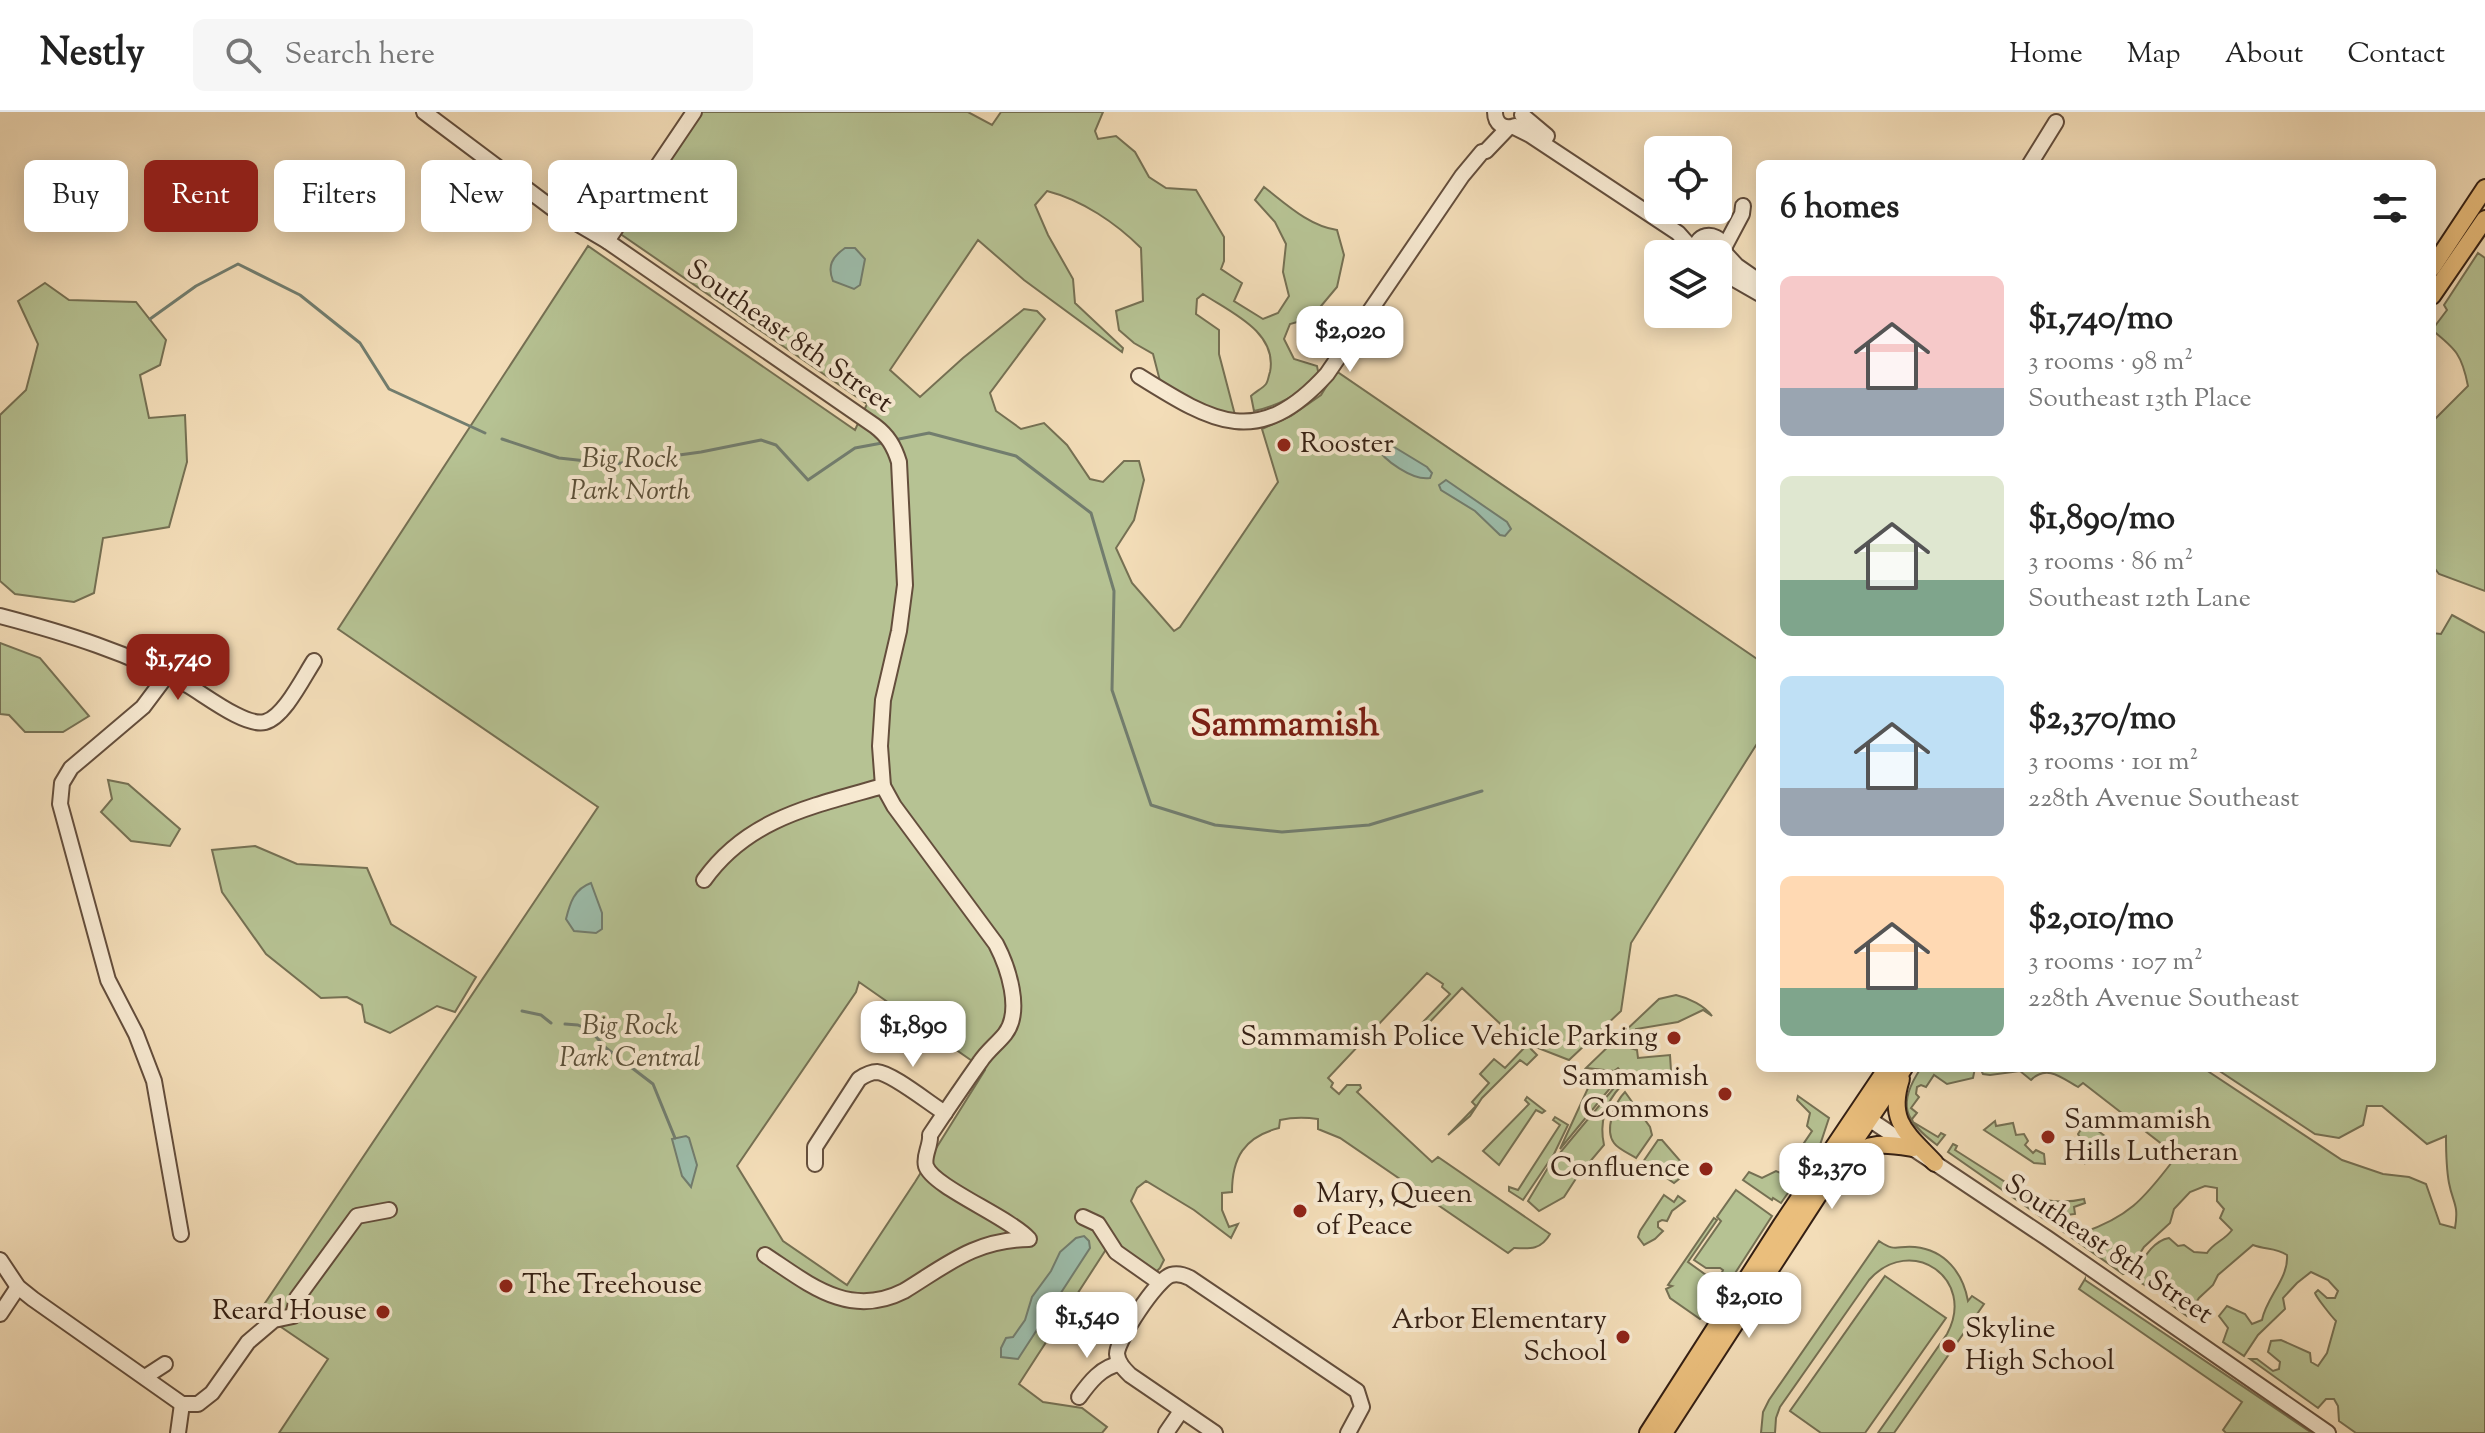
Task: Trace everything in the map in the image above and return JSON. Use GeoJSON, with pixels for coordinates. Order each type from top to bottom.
{"type":"FeatureCollection","features":[{"type":"Feature","properties":{"kind":"main road"},"geometry":{"type":"LineString","coordinates":[[2436,262],[2485,188]]}},
{"type":"Feature","properties":{"kind":"main road"},"geometry":{"type":"LineString","coordinates":[[2436,291],[2482,228]]}},
{"type":"Feature","properties":{"kind":"main road"},"geometry":{"type":"LineString","coordinates":[[1664,1433],[1830,1177],[1885,1072]]}},
{"type":"Feature","properties":{"kind":"main road"},"geometry":{"type":"LineString","coordinates":[[1648,1433],[1863,1116],[1901,1072]]}},
{"type":"Feature","properties":{"kind":"main road"},"geometry":{"type":"LineString","coordinates":[[1903,1072],[1897,1094],[1897,1114],[1905,1129],[1935,1163]]}},
{"type":"Feature","properties":{"kind":"main road"},"geometry":{"type":"LineString","coordinates":[[1830,1177],[1852,1155],[1868,1145],[1880,1143],[1913,1148]]}},
{"type":"Feature","properties":{"kind":"street","name":"Southeast 8th Street"},"geometry":{"type":"LineString","coordinates":[[424,112],[443,118],[556,211],[607,241],[875,426],[889,439],[899,462],[905,585],[899,631],[883,700],[880,746],[883,786]]}},
{"type":"Feature","properties":{"kind":"street"},"geometry":{"type":"LineString","coordinates":[[607,241],[694,112]]}},
{"type":"Feature","properties":{"kind":"street"},"geometry":{"type":"LineString","coordinates":[[1494,114],[1500,125],[1516,120],[1531,125],[1644,199]]}},
{"type":"Feature","properties":{"kind":"street"},"geometry":{"type":"LineString","coordinates":[[1482,152],[1481,147],[1494,114]]}},
{"type":"Feature","properties":{"kind":"street"},"geometry":{"type":"LineString","coordinates":[[1139,376],[1205,415],[1222,420],[1248,422],[1284,412],[1327,374],[1462,176],[1516,120]]}},
{"type":"Feature","properties":{"kind":"street"},"geometry":{"type":"LineString","coordinates":[[1516,120],[1530,135],[1678,233],[1684,240]]}},
{"type":"Feature","properties":{"kind":"street"},"geometry":{"type":"LineString","coordinates":[[2032,160],[2056,122]]}},
{"type":"Feature","properties":{"kind":"street"},"geometry":{"type":"LineString","coordinates":[[1699,240],[1743,206],[1730,240]]}},
{"type":"Feature","properties":{"kind":"street"},"geometry":{"type":"LineString","coordinates":[[1681,224],[1720,240]]}},
{"type":"Feature","properties":{"kind":"street"},"geometry":{"type":"LineString","coordinates":[[1732,263],[1756,279]]}},
{"type":"Feature","properties":{"kind":"street"},"geometry":{"type":"LineString","coordinates":[[1732,267],[1756,290]]}},
{"type":"Feature","properties":{"kind":"street"},"geometry":{"type":"LineString","coordinates":[[0,616],[99,646],[167,675],[255,723],[264,722],[281,711],[314,661]]}},
{"type":"Feature","properties":{"kind":"street"},"geometry":{"type":"LineString","coordinates":[[167,675],[143,707],[71,768],[62,783],[60,804],[108,980],[136,1034],[154,1081],[181,1234]]}},
{"type":"Feature","properties":{"kind":"street"},"geometry":{"type":"LineString","coordinates":[[704,880],[724,855],[759,828],[781,817],[883,786],[894,806],[996,944],[1013,992],[1007,1032],[990,1047],[930,1135],[931,1143],[925,1162],[927,1169],[938,1180],[1005,1220],[1029,1239],[981,1245],[904,1291],[874,1301],[833,1298],[765,1255]]}},
{"type":"Feature","properties":{"kind":"street"},"geometry":{"type":"LineString","coordinates":[[815,1164],[815,1147],[826,1127],[859,1079],[871,1073],[887,1074],[945,1113]]}},
{"type":"Feature","properties":{"kind":"street","name":"Southeast 8th Street"},"geometry":{"type":"LineString","coordinates":[[1863,1116],[2328,1433]]}},
{"type":"Feature","properties":{"kind":"street"},"geometry":{"type":"LineString","coordinates":[[0,1260],[18,1287],[33,1299],[182,1404],[198,1404],[212,1393],[248,1342],[274,1320],[293,1316],[297,1298],[357,1216],[389,1210]]}},
{"type":"Feature","properties":{"kind":"street"},"geometry":{"type":"LineString","coordinates":[[1083,1217],[1098,1224],[1116,1252],[1160,1283]]}},
{"type":"Feature","properties":{"kind":"street"},"geometry":{"type":"LineString","coordinates":[[1215,1433],[1130,1375],[1118,1360],[1121,1339],[1160,1283],[1174,1274],[1190,1278],[1351,1387],[1360,1399],[1360,1414],[1348,1433]]}},
{"type":"Feature","properties":{"kind":"street"},"geometry":{"type":"LineString","coordinates":[[0,1314],[18,1287]]}},
{"type":"Feature","properties":{"kind":"street"},"geometry":{"type":"LineString","coordinates":[[1079,1397],[1109,1365],[1118,1360]]}},
{"type":"Feature","properties":{"kind":"street"},"geometry":{"type":"LineString","coordinates":[[145,1377],[165,1364]]}},
{"type":"Feature","properties":{"kind":"street"},"geometry":{"type":"LineString","coordinates":[[178,1433],[182,1404]]}},
{"type":"Feature","properties":{"kind":"street"},"geometry":{"type":"LineString","coordinates":[[1166,1433],[1181,1411]]}},
{"type":"Feature","properties":{"kind":"green space"},"geometry":{"type":"Polygon","coordinates":[[[699,112],[968,112],[992,125],[1001,112],[1103,112],[1095,131],[1098,139],[1116,136],[1135,152],[1149,177],[1166,188],[1196,190],[1224,237],[1221,269],[1242,283],[1234,301],[1263,319],[1278,313],[1289,296],[1283,272],[1286,244],[1275,222],[1255,200],[1264,187],[1307,219],[1337,230],[1344,255],[1337,287],[1311,318],[1290,324],[1284,339],[1294,359],[1317,366],[1319,376],[1289,398],[1254,411],[1251,396],[1266,384],[1270,372],[1271,358],[1267,345],[1250,325],[1203,294],[1197,299],[1196,314],[1219,330],[1219,354],[1235,415],[1196,402],[1160,381],[1153,354],[1119,330],[1116,311],[1143,301],[1141,248],[1098,214],[1073,200],[1047,191],[1035,205],[1073,279],[1075,303],[1123,348],[1122,352],[1024,280],[978,240],[890,370],[920,397],[1024,309],[1037,311],[1045,319],[990,393],[996,411],[1021,429],[1044,423],[1067,445],[1090,479],[1103,482],[1124,461],[1139,461],[1144,480],[1134,520],[1116,548],[1132,583],[1174,631],[1180,627],[1278,482],[1262,429],[1291,416],[1321,395],[1336,371],[1756,658],[1756,745],[1631,943],[1621,1011],[1569,1060],[1533,1046],[1531,1049],[1537,1055],[1527,1065],[1520,1060],[1482,1098],[1470,1116],[1448,1135],[1476,1106],[1472,1102],[1489,1083],[1480,1074],[1494,1059],[1505,1068],[1525,1047],[1462,988],[1427,1025],[1423,1022],[1450,994],[1442,987],[1443,984],[1427,973],[1328,1078],[1333,1083],[1331,1087],[1339,1094],[1347,1085],[1360,1085],[1357,1092],[1432,1162],[1438,1157],[1550,1234],[1539,1246],[1514,1248],[1508,1253],[1340,1138],[1318,1129],[1318,1119],[1290,1118],[1280,1120],[1279,1128],[1249,1143],[1238,1159],[1232,1192],[1222,1193],[1222,1210],[1229,1227],[1238,1224],[1231,1238],[1194,1210],[1146,1181],[1137,1188],[1131,1201],[1164,1260],[1160,1268],[1154,1274],[1119,1250],[1106,1225],[1105,1251],[1019,1384],[1043,1402],[1082,1408],[1107,1427],[1102,1433],[279,1433],[328,1359],[259,1312],[598,807],[338,629],[588,246],[855,430],[867,404],[619,233],[737,232],[737,160],[667,160],[699,112]],[[859,982],[856,992],[737,1166],[783,1241],[847,1285],[985,1070],[859,982]]]}},
{"type":"Feature","properties":{"kind":"green space"},"geometry":{"type":"Polygon","coordinates":[[[2478,253],[2485,258],[2485,591],[2436,570],[2436,418],[2468,386],[2457,354],[2436,333],[2436,325],[2447,310],[2444,305],[2478,253]]]}},
{"type":"Feature","properties":{"kind":"green space"},"geometry":{"type":"Polygon","coordinates":[[[45,283],[69,300],[136,302],[166,340],[160,365],[140,375],[149,418],[185,415],[187,462],[169,527],[103,538],[94,593],[74,602],[15,594],[0,581],[0,415],[26,390],[38,344],[18,301],[45,283]]]}},
{"type":"Feature","properties":{"kind":"green space"},"geometry":{"type":"Polygon","coordinates":[[[2452,615],[2485,633],[2485,1433],[2356,1433],[2339,1421],[2334,1399],[2326,1399],[2318,1408],[2250,1359],[2257,1359],[2273,1371],[2279,1369],[2280,1362],[2268,1352],[2271,1341],[2281,1340],[2310,1353],[2311,1362],[2318,1366],[2327,1353],[2336,1321],[2315,1293],[2318,1290],[2327,1298],[2335,1298],[2338,1291],[2328,1280],[2311,1272],[2297,1283],[2283,1298],[2285,1309],[2258,1335],[2244,1356],[2223,1342],[2228,1328],[2219,1316],[2227,1306],[2245,1314],[2252,1324],[2262,1320],[2281,1280],[2287,1255],[2253,1245],[2218,1275],[2187,1316],[2166,1301],[2167,1275],[2164,1270],[2158,1272],[2148,1287],[2138,1281],[2134,1274],[2148,1252],[2163,1240],[2169,1238],[2178,1246],[2207,1253],[2232,1230],[2220,1218],[2224,1209],[2217,1201],[2217,1188],[2205,1186],[2190,1192],[2174,1209],[2170,1223],[2144,1247],[2128,1272],[2123,1274],[2061,1230],[2077,1225],[2082,1233],[2123,1214],[2162,1175],[2172,1162],[2168,1158],[2172,1152],[2083,1083],[2078,1087],[2049,1073],[2037,1075],[2031,1080],[2021,1072],[2209,1072],[2342,1160],[2426,1184],[2440,1224],[2455,1228],[2456,1209],[2448,1177],[2446,1136],[2427,1144],[2382,1106],[2367,1106],[2363,1125],[2339,1138],[2315,1134],[2221,1072],[2436,1072],[2436,633],[2441,634],[2452,615]]]}},
{"type":"Feature","properties":{"kind":"green space"},"geometry":{"type":"Polygon","coordinates":[[[0,643],[40,658],[89,716],[63,732],[25,732],[9,715],[0,714],[0,643]]]}},
{"type":"Feature","properties":{"kind":"green space"},"geometry":{"type":"Polygon","coordinates":[[[108,780],[128,784],[180,829],[170,846],[131,841],[101,812],[112,799],[108,780]]]}},
{"type":"Feature","properties":{"kind":"green space"},"geometry":{"type":"Polygon","coordinates":[[[255,846],[297,864],[367,868],[391,924],[476,977],[455,1012],[437,1006],[390,1033],[365,1022],[362,1005],[347,997],[321,998],[266,954],[222,892],[212,850],[255,846]]]}},
{"type":"Feature","properties":{"kind":"green space"},"geometry":{"type":"Polygon","coordinates":[[[1676,995],[1696,1003],[1712,1016],[1703,1010],[1678,1022],[1636,1029],[1636,1042],[1623,1033],[1659,999],[1676,995]]]}},
{"type":"Feature","properties":{"kind":"green space"},"geometry":{"type":"Polygon","coordinates":[[[1616,1039],[1637,1050],[1638,1058],[1670,1055],[1671,1071],[1645,1072],[1628,1080],[1618,1068],[1614,1071],[1586,1068],[1616,1039]]]}},
{"type":"Feature","properties":{"kind":"green space"},"geometry":{"type":"Polygon","coordinates":[[[1919,1072],[1974,1072],[1973,1078],[1947,1084],[1934,1075],[1926,1087],[1917,1087],[1919,1097],[1911,1108],[1917,1113],[1913,1122],[1938,1137],[1941,1133],[1945,1135],[1937,1145],[1917,1128],[1911,1120],[1907,1102],[1919,1072]]]}},
{"type":"Feature","properties":{"kind":"green space"},"geometry":{"type":"Polygon","coordinates":[[[1982,1072],[2012,1072],[1990,1075],[1982,1072]]]}},
{"type":"Feature","properties":{"kind":"green space"},"geometry":{"type":"Polygon","coordinates":[[[1594,1075],[1615,1077],[1616,1081],[1560,1149],[1594,1075]]]}},
{"type":"Feature","properties":{"kind":"green space"},"geometry":{"type":"Polygon","coordinates":[[[1618,1083],[1621,1086],[1605,1113],[1602,1128],[1604,1145],[1564,1197],[1539,1211],[1528,1201],[1549,1166],[1618,1083]]]}},
{"type":"Feature","properties":{"kind":"green space"},"geometry":{"type":"Polygon","coordinates":[[[1625,1092],[1650,1127],[1652,1135],[1636,1158],[1616,1145],[1610,1131],[1614,1109],[1625,1092]]]}},
{"type":"Feature","properties":{"kind":"green space"},"geometry":{"type":"Polygon","coordinates":[[[1798,1096],[1829,1118],[1819,1148],[1781,1203],[1743,1180],[1749,1172],[1762,1178],[1776,1171],[1783,1174],[1812,1131],[1807,1126],[1810,1113],[1797,1100],[1798,1096]]]}},
{"type":"Feature","properties":{"kind":"green space"},"geometry":{"type":"Polygon","coordinates":[[[1527,1097],[1545,1111],[1536,1110],[1499,1165],[1483,1151],[1529,1104],[1525,1100],[1527,1097]]]}},
{"type":"Feature","properties":{"kind":"green space"},"geometry":{"type":"Polygon","coordinates":[[[1555,1117],[1568,1125],[1554,1154],[1523,1200],[1509,1191],[1509,1187],[1518,1190],[1560,1125],[1553,1120],[1555,1117]]]}},
{"type":"Feature","properties":{"kind":"green space"},"geometry":{"type":"Polygon","coordinates":[[[1995,1121],[1996,1126],[2013,1123],[2016,1135],[2024,1134],[2028,1141],[2025,1145],[2033,1153],[2036,1150],[2044,1154],[2045,1164],[2034,1163],[1984,1130],[1995,1121]]]}},
{"type":"Feature","properties":{"kind":"green space"},"geometry":{"type":"Polygon","coordinates":[[[2086,1122],[2109,1139],[2085,1163],[2078,1149],[2083,1143],[2078,1134],[2086,1122]]]}},
{"type":"Feature","properties":{"kind":"green space"},"geometry":{"type":"Polygon","coordinates":[[[1658,1140],[1662,1140],[1689,1171],[1674,1183],[1643,1162],[1658,1140]]]}},
{"type":"Feature","properties":{"kind":"green space"},"geometry":{"type":"Polygon","coordinates":[[[1953,1144],[1957,1146],[1955,1150],[2021,1192],[2052,1201],[2084,1199],[2085,1203],[2074,1207],[2075,1214],[2047,1221],[1948,1152],[1953,1144]]]}},
{"type":"Feature","properties":{"kind":"green space"},"geometry":{"type":"Polygon","coordinates":[[[1736,1190],[1772,1216],[1719,1298],[1716,1286],[1723,1270],[1706,1268],[1694,1260],[1721,1221],[1717,1217],[1736,1190]]]}},
{"type":"Feature","properties":{"kind":"green space"},"geometry":{"type":"Polygon","coordinates":[[[1664,1195],[1674,1202],[1678,1196],[1685,1201],[1672,1211],[1667,1221],[1658,1222],[1658,1227],[1663,1231],[1644,1245],[1638,1237],[1640,1231],[1664,1195]]]}},
{"type":"Feature","properties":{"kind":"green space"},"geometry":{"type":"Polygon","coordinates":[[[1714,1218],[1717,1220],[1688,1262],[1706,1275],[1704,1278],[1713,1285],[1715,1303],[1700,1319],[1670,1298],[1666,1289],[1672,1286],[1668,1285],[1714,1218]]]}},
{"type":"Feature","properties":{"kind":"green space"},"geometry":{"type":"Polygon","coordinates":[[[1879,1241],[1893,1248],[1926,1249],[1944,1258],[1957,1272],[1968,1301],[1972,1296],[1984,1304],[1894,1433],[1878,1433],[1947,1334],[1954,1314],[1953,1296],[1947,1280],[1935,1269],[1920,1262],[1903,1261],[1886,1267],[1869,1280],[1780,1407],[1775,1433],[1761,1433],[1763,1412],[1769,1400],[1879,1241]]]}},
{"type":"Feature","properties":{"kind":"green space"},"geometry":{"type":"Polygon","coordinates":[[[1885,1276],[1946,1318],[1865,1433],[1821,1433],[1790,1411],[1885,1276]]]}},
{"type":"Feature","properties":{"kind":"green space"},"geometry":{"type":"Polygon","coordinates":[[[2085,1279],[2312,1433],[2226,1433],[2223,1430],[2242,1402],[2079,1289],[2085,1279]]]}},
{"type":"Feature","properties":{"kind":"shaded area"},"geometry":{"type":"Polygon","coordinates":[[[845,248],[855,248],[865,259],[860,285],[854,289],[833,281],[831,276],[832,262],[845,248]]]}},
{"type":"Feature","properties":{"kind":"shaded area"},"geometry":{"type":"Polygon","coordinates":[[[1381,439],[1427,467],[1432,473],[1430,478],[1407,473],[1392,463],[1376,446],[1381,439]]]}},
{"type":"Feature","properties":{"kind":"shaded area"},"geometry":{"type":"Polygon","coordinates":[[[1446,480],[1507,522],[1511,529],[1505,536],[1500,535],[1475,511],[1441,490],[1439,485],[1446,480]]]}},
{"type":"Feature","properties":{"kind":"shaded area"},"geometry":{"type":"Polygon","coordinates":[[[591,883],[602,913],[602,929],[596,933],[574,931],[566,919],[569,907],[577,893],[591,883]]]}},
{"type":"Feature","properties":{"kind":"shaded area"},"geometry":{"type":"Polygon","coordinates":[[[686,1136],[697,1165],[691,1187],[682,1176],[672,1139],[686,1136]]]}},
{"type":"Feature","properties":{"kind":"shaded area"},"geometry":{"type":"Polygon","coordinates":[[[1084,1236],[1090,1248],[1018,1359],[1001,1357],[1006,1338],[1013,1337],[1025,1320],[1032,1297],[1060,1252],[1076,1238],[1084,1236]]]}},
{"type":"Feature","properties":{"kind":"waterway"},"geometry":{"type":"LineString","coordinates":[[150,319],[196,286],[238,264],[300,295],[360,343],[389,389],[485,433]]}},
{"type":"Feature","properties":{"kind":"waterway"},"geometry":{"type":"LineString","coordinates":[[899,439],[929,433],[1016,456],[1091,513],[1114,591],[1112,690],[1151,805],[1215,825],[1282,832],[1369,825],[1482,791]]}},
{"type":"Feature","properties":{"kind":"waterway"},"geometry":{"type":"LineString","coordinates":[[502,439],[559,458],[614,464],[761,440],[776,445],[808,480],[855,448],[882,443]]}},
{"type":"Feature","properties":{"kind":"waterway"},"geometry":{"type":"LineString","coordinates":[[522,1011],[541,1015],[551,1023]]}},
{"type":"Feature","properties":{"kind":"waterway"},"geometry":{"type":"LineString","coordinates":[[565,1024],[578,1025],[591,1031],[606,1048],[653,1084],[675,1138]]}},
{"type":"Feature","properties":{"kind":"place","name":"Rooster"},"geometry":{"type":"Point","coordinates":[1284,445]}},
{"type":"Feature","properties":{"kind":"place","name":"Sammamish Police Vehicle Parking"},"geometry":{"type":"Point","coordinates":[1674,1038]}},
{"type":"Feature","properties":{"kind":"place","name":"Sammamish Commons"},"geometry":{"type":"Point","coordinates":[1725,1094]}},
{"type":"Feature","properties":{"kind":"place","name":"Sammamish Hills Lutheran"},"geometry":{"type":"Point","coordinates":[2048,1137]}},
{"type":"Feature","properties":{"kind":"place","name":"Confluence"},"geometry":{"type":"Point","coordinates":[1706,1169]}},
{"type":"Feature","properties":{"kind":"place","name":"Mary, Queen of Peace"},"geometry":{"type":"Point","coordinates":[1300,1211]}},
{"type":"Feature","properties":{"kind":"place","name":"The Treehouse"},"geometry":{"type":"Point","coordinates":[506,1286]}},
{"type":"Feature","properties":{"kind":"place","name":"Reard House"},"geometry":{"type":"Point","coordinates":[383,1312]}},
{"type":"Feature","properties":{"kind":"place","name":"Arbor Elementary School"},"geometry":{"type":"Point","coordinates":[1623,1337]}},
{"type":"Feature","properties":{"kind":"place","name":"Skyline High School"},"geometry":{"type":"Point","coordinates":[1949,1346]}},
{"type":"Feature","properties":{"kind":"district","name":"Sammamish"},"geometry":{"type":"Point","coordinates":[1285,726]}},
{"type":"Feature","properties":{"kind":"park label","name":"Big Rock Park North"},"geometry":{"type":"Point","coordinates":[630,476]}},
{"type":"Feature","properties":{"kind":"park label","name":"Big Rock Park Central"},"geometry":{"type":"Point","coordinates":[630,1043]}}]}
